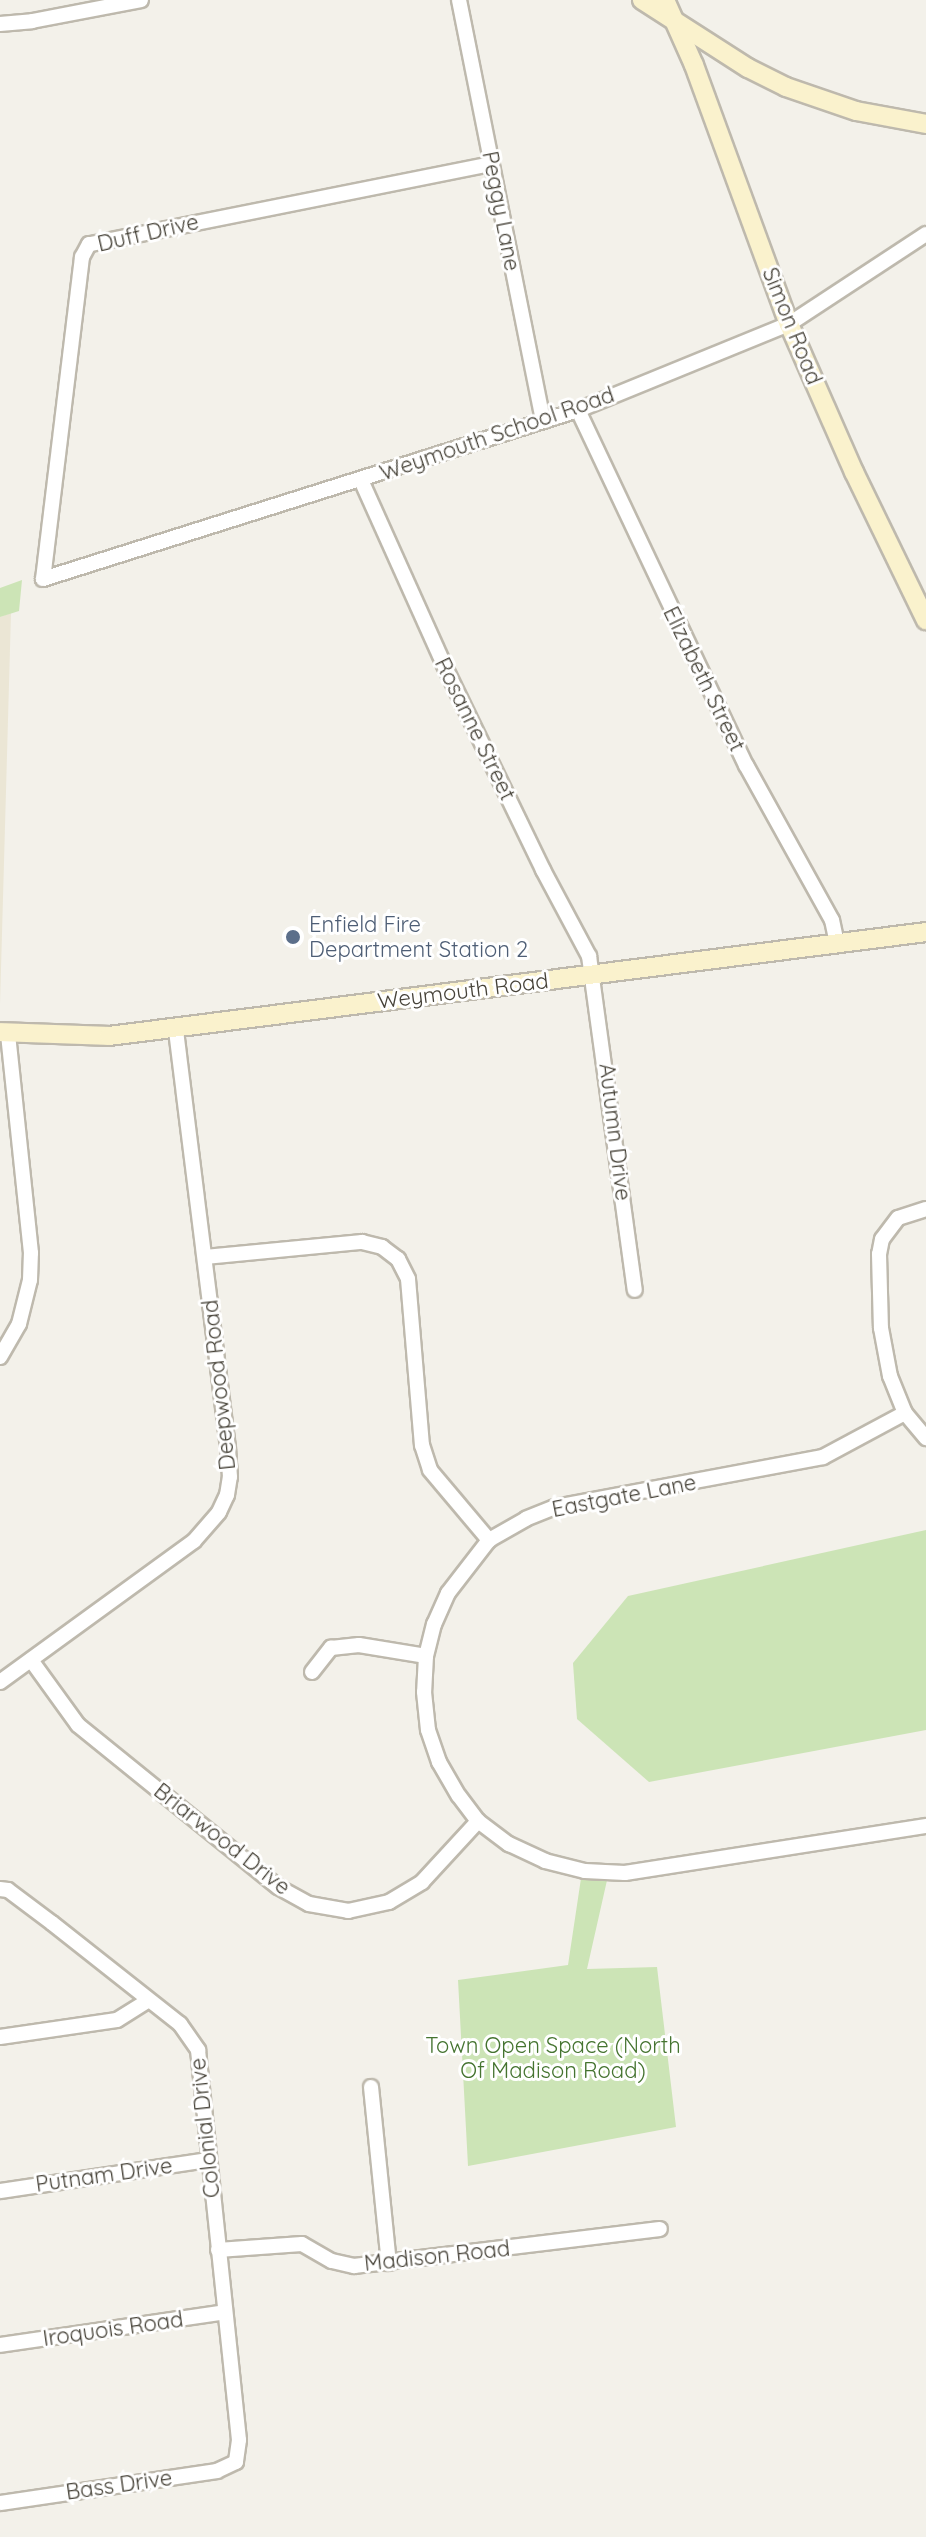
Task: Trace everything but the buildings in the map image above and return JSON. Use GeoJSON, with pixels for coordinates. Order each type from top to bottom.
{"type":"FeatureCollection","features":[{"type":"Feature","properties":{"kind":"street"},"geometry":{"type":"LineString","coordinates":[[0,24],[32,21],[141,0]]}},
{"type":"Feature","properties":{"kind":"street","name":"Peggy Lane"},"geometry":{"type":"LineString","coordinates":[[459,0],[543,421]]}},
{"type":"Feature","properties":{"kind":"street"},"geometry":{"type":"LineString","coordinates":[[642,0],[676,25],[763,77],[856,111],[926,124]]}},
{"type":"Feature","properties":{"kind":"street","name":"Simon Road"},"geometry":{"type":"LineString","coordinates":[[665,0],[789,324],[854,472],[926,620]]}},
{"type":"Feature","properties":{"kind":"street","name":"Duff Drive"},"geometry":{"type":"LineString","coordinates":[[43,579],[82,257],[89,244],[491,164]]}},
{"type":"Feature","properties":{"kind":"street","name":"Weymouth School Road"},"geometry":{"type":"LineString","coordinates":[[43,579],[578,410],[789,324],[926,234]]}},
{"type":"Feature","properties":{"kind":"street","name":"Elizabeth Street"},"geometry":{"type":"LineString","coordinates":[[578,410],[739,751],[832,920],[837,943]]}},
{"type":"Feature","properties":{"kind":"street","name":"Rosanne Street"},"geometry":{"type":"LineString","coordinates":[[361,480],[444,665],[543,870],[589,956],[594,975]]}},
{"type":"Feature","properties":{"kind":"street","name":"Weymouth Road"},"geometry":{"type":"LineString","coordinates":[[4,1033],[109,1036],[926,932]]}},
{"type":"Feature","properties":{"kind":"street","name":"Autumn Drive"},"geometry":{"type":"LineString","coordinates":[[594,975],[635,1290]]}},
{"type":"Feature","properties":{"kind":"street","name":"Deepwood Road"},"geometry":{"type":"LineString","coordinates":[[0,1682],[194,1541],[219,1512],[230,1477],[176,1028]]}},
{"type":"Feature","properties":{"kind":"street"},"geometry":{"type":"LineString","coordinates":[[0,1357],[19,1324],[30,1280],[31,1253],[4,1033]]}},
{"type":"Feature","properties":{"kind":"street"},"geometry":{"type":"LineString","coordinates":[[926,1209],[898,1218],[882,1239],[879,1254],[884,1350],[905,1413],[926,1438]]}},
{"type":"Feature","properties":{"kind":"street"},"geometry":{"type":"LineString","coordinates":[[205,1257],[362,1242],[382,1247],[398,1259],[408,1279],[422,1445],[430,1470],[489,1540]]}},
{"type":"Feature","properties":{"kind":"street","name":"Eastgate Lane"},"geometry":{"type":"LineString","coordinates":[[905,1413],[823,1457],[555,1507],[489,1540],[448,1593],[434,1624],[426,1656],[424,1692],[428,1730],[439,1762],[478,1821],[509,1844],[545,1861],[585,1871],[625,1873],[926,1826]]}},
{"type":"Feature","properties":{"kind":"street"},"geometry":{"type":"LineString","coordinates":[[312,1672],[331,1648],[359,1645],[426,1656]]}},
{"type":"Feature","properties":{"kind":"street","name":"Briarwood Drive"},"geometry":{"type":"LineString","coordinates":[[31,1660],[78,1725],[278,1887],[309,1904],[348,1911],[389,1902],[422,1882],[478,1821]]}},
{"type":"Feature","properties":{"kind":"street","name":"Colonial Drive"},"geometry":{"type":"LineString","coordinates":[[0,1889],[8,1890],[180,2024],[198,2050],[207,2160],[239,2440],[236,2462]]}},
{"type":"Feature","properties":{"kind":"street"},"geometry":{"type":"LineString","coordinates":[[0,2037],[117,2020],[147,2001]]}},
{"type":"Feature","properties":{"kind":"street"},"geometry":{"type":"LineString","coordinates":[[371,2087],[389,2263]]}},
{"type":"Feature","properties":{"kind":"street","name":"Putnam Drive"},"geometry":{"type":"LineString","coordinates":[[0,2191],[207,2160]]}},
{"type":"Feature","properties":{"kind":"street","name":"Madison Road"},"geometry":{"type":"LineString","coordinates":[[218,2250],[302,2244],[344,2264],[389,2263],[660,2229]]}},
{"type":"Feature","properties":{"kind":"street","name":"Iroquois Road"},"geometry":{"type":"LineString","coordinates":[[0,2345],[225,2312]]}},
{"type":"Feature","properties":{"kind":"street","name":"Bass Drive"},"geometry":{"type":"LineString","coordinates":[[0,2503],[217,2471],[236,2462]]}},
{"type":"Feature","properties":{"kind":"shaded area"},"geometry":{"type":"Polygon","coordinates":[[[11,613],[0,1005],[0,617],[11,613]]]}},
{"type":"Feature","properties":{"kind":"green space"},"geometry":{"type":"Polygon","coordinates":[[[22,580],[19,611],[0,617],[0,588],[22,580]]]}},
{"type":"Feature","properties":{"kind":"green space"},"geometry":{"type":"Polygon","coordinates":[[[926,1530],[926,1730],[649,1782],[577,1719],[573,1663],[628,1596],[926,1530]]]}},
{"type":"Feature","properties":{"kind":"green space","name":"Town Open Space (North Of Madison Road)"},"geometry":{"type":"Polygon","coordinates":[[[583,1865],[610,1867],[587,1969],[657,1967],[676,2127],[468,2166],[458,1980],[568,1965],[583,1865]]]}},
{"type":"Feature","properties":{"kind":"place","name":"Enfield Fire Department Station 2"},"geometry":{"type":"Point","coordinates":[293,937]}}]}
